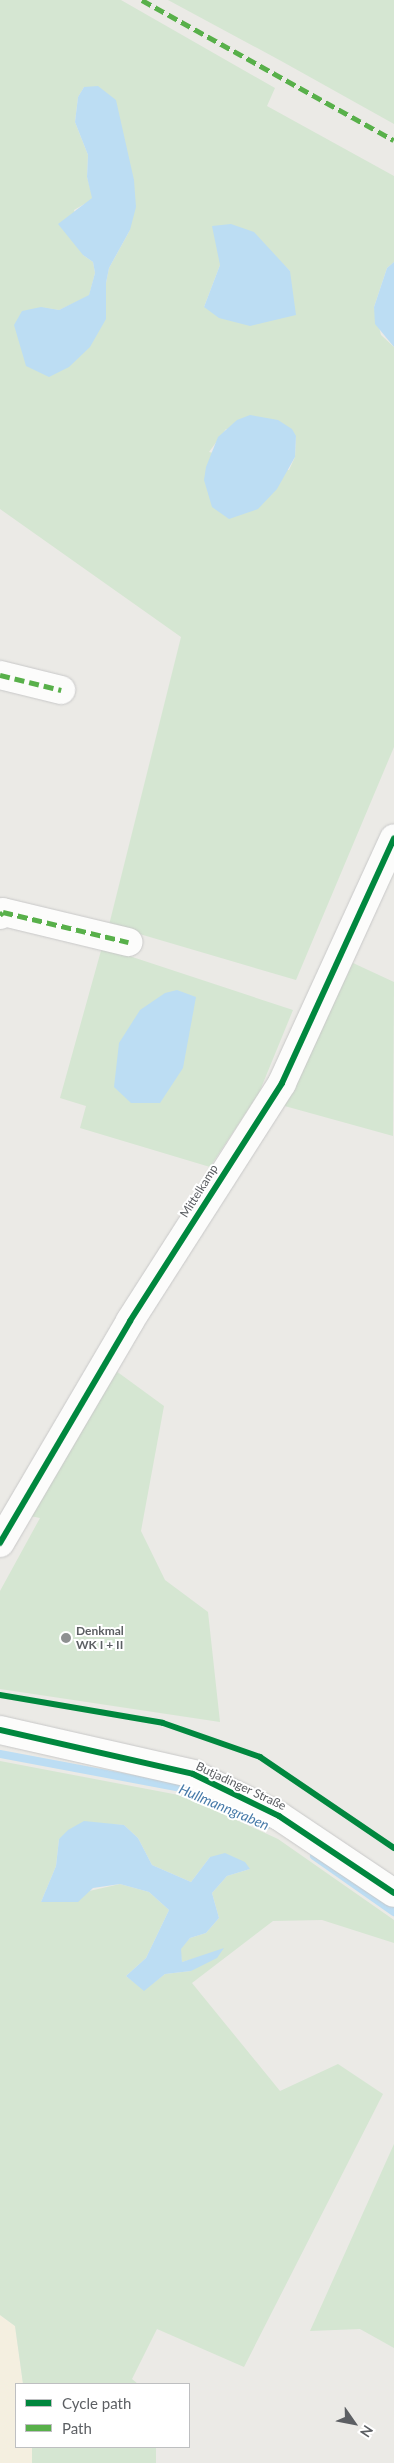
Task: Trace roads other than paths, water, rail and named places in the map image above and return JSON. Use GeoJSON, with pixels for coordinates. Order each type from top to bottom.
{"type":"FeatureCollection","features":[{"type":"Feature","properties":{"kind":"street"},"geometry":{"type":"LineString","coordinates":[[0,675],[62,690]]}},
{"type":"Feature","properties":{"kind":"street","name":"Mittelkamp"},"geometry":{"type":"LineString","coordinates":[[0,1543],[130,1321],[282,1083],[394,838]]}},
{"type":"Feature","properties":{"kind":"street"},"geometry":{"type":"LineString","coordinates":[[0,915],[3,912],[128,942]]}},
{"type":"Feature","properties":{"kind":"street","name":"Butjadinger Straße"},"geometry":{"type":"LineString","coordinates":[[0,1730],[193,1774],[279,1816],[394,1893]]}},
{"type":"Feature","properties":{"kind":"water"},"geometry":{"type":"Polygon","coordinates":[[[98,86],[116,100],[134,180],[136,207],[130,230],[109,268],[106,283],[106,319],[90,347],[69,367],[49,377],[26,366],[14,325],[22,311],[41,307],[59,310],[89,295],[95,273],[93,262],[83,255],[58,224],[92,198],[87,177],[88,155],[75,122],[78,97],[84,87],[98,86]]]}},
{"type":"Feature","properties":{"kind":"water"},"geometry":{"type":"Polygon","coordinates":[[[231,224],[254,232],[290,271],[296,315],[250,326],[219,318],[204,307],[220,265],[212,226],[231,224]]]}},
{"type":"Feature","properties":{"kind":"water"},"geometry":{"type":"Polygon","coordinates":[[[394,262],[394,347],[375,324],[374,307],[387,268],[394,262]]]}},
{"type":"Feature","properties":{"kind":"water"},"geometry":{"type":"Polygon","coordinates":[[[250,415],[278,420],[292,429],[296,436],[295,457],[277,489],[258,509],[229,519],[212,507],[204,480],[206,467],[218,437],[237,420],[250,415]]]}},
{"type":"Feature","properties":{"kind":"water"},"geometry":{"type":"Polygon","coordinates":[[[177,990],[196,997],[183,1068],[160,1103],[131,1103],[114,1087],[119,1043],[140,1010],[165,993],[177,990]]]}},
{"type":"Feature","properties":{"kind":"water"},"geometry":{"type":"Polygon","coordinates":[[[84,1821],[124,1825],[138,1838],[152,1865],[191,1882],[210,1857],[225,1853],[245,1862],[250,1869],[227,1876],[212,1893],[219,1918],[206,1933],[190,1938],[181,1949],[182,1962],[224,1948],[217,1958],[191,1971],[165,1974],[144,1991],[126,1976],[146,1958],[169,1910],[149,1892],[120,1884],[93,1888],[78,1902],[41,1902],[56,1866],[59,1839],[68,1830],[84,1821]]]}},
{"type":"Feature","properties":{"kind":"waterway","name":"Hullmanngraben"},"geometry":{"type":"LineString","coordinates":[[0,1754],[187,1789],[267,1825]]}},
{"type":"Feature","properties":{"kind":"waterway","name":"Hullmanngraben"},"geometry":{"type":"LineString","coordinates":[[314,1856],[394,1912]]}},
{"type":"Feature","properties":{"kind":"place","name":"Denkmal WK I + II"},"geometry":{"type":"Point","coordinates":[66,1638]}}]}
